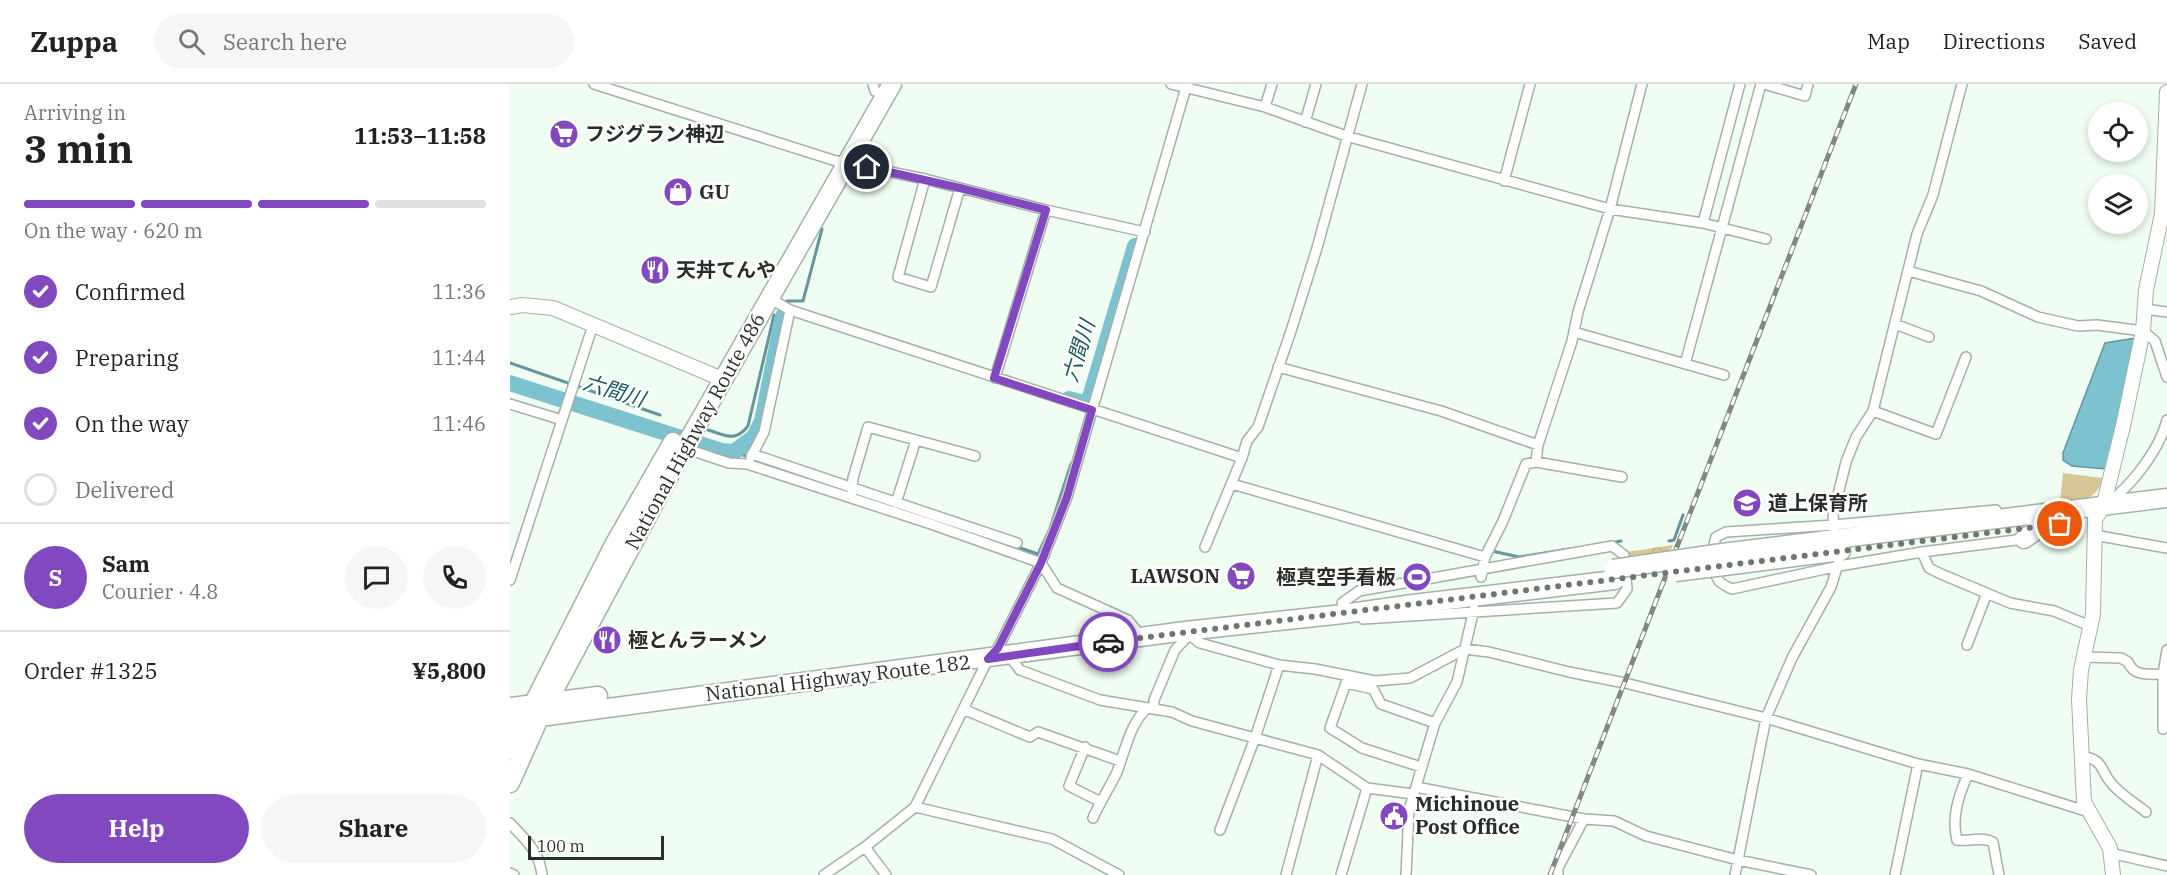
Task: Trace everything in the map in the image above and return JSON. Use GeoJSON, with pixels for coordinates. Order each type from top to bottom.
{"type":"FeatureCollection","features":[{"type":"Feature","properties":{"kind":"highway","name":"National Highway Route 486"},"geometry":{"type":"LineString","coordinates":[[717,377],[770,297],[880,86]]}},
{"type":"Feature","properties":{"kind":"highway","name":"National Highway Route 486"},"geometry":{"type":"LineString","coordinates":[[510,750],[614,545],[683,439],[842,162]]}},
{"type":"Feature","properties":{"kind":"highway","name":"National Highway Route 182"},"geometry":{"type":"LineString","coordinates":[[2098,520],[2167,498]]}},
{"type":"Feature","properties":{"kind":"highway"},"geometry":{"type":"LineString","coordinates":[[1996,510],[2038,521],[2024,539]]}},
{"type":"Feature","properties":{"kind":"highway","name":"National Highway Route 182"},"geometry":{"type":"LineString","coordinates":[[510,707],[531,712],[1186,630],[1343,608],[1413,604],[1614,574],[2038,521],[2098,520],[2167,510]]}},
{"type":"Feature","properties":{"kind":"highway","name":"National Highway Route 182"},"geometry":{"type":"LineString","coordinates":[[998,654],[1136,630],[1186,630]]}},
{"type":"Feature","properties":{"kind":"highway","name":"National Highway Route 486"},"geometry":{"type":"LineString","coordinates":[[510,783],[531,712]]}},
{"type":"Feature","properties":{"kind":"main road"},"geometry":{"type":"LineString","coordinates":[[2113,875],[2110,853],[2084,802],[2079,699],[2084,657],[2093,614],[2098,520],[2123,426],[2143,331],[2146,290],[2162,214],[2167,92]]}},
{"type":"Feature","properties":{"kind":"main road"},"geometry":{"type":"LineString","coordinates":[[510,306],[553,308],[717,377]]}},
{"type":"Feature","properties":{"kind":"street"},"geometry":{"type":"LineString","coordinates":[[594,84],[651,100],[842,162],[925,179],[1046,210],[1141,231]]}},
{"type":"Feature","properties":{"kind":"street"},"geometry":{"type":"LineString","coordinates":[[1265,107],[1272,84]]}},
{"type":"Feature","properties":{"kind":"street"},"geometry":{"type":"LineString","coordinates":[[1305,122],[1316,84]]}},
{"type":"Feature","properties":{"kind":"street"},"geometry":{"type":"LineString","coordinates":[[1205,548],[1247,441],[1258,427],[1291,331],[1317,248],[1362,84]]}},
{"type":"Feature","properties":{"kind":"street"},"geometry":{"type":"LineString","coordinates":[[1504,181],[1530,84]]}},
{"type":"Feature","properties":{"kind":"street"},"geometry":{"type":"LineString","coordinates":[[1536,462],[1538,445],[1610,209],[1642,84]]}},
{"type":"Feature","properties":{"kind":"street"},"geometry":{"type":"LineString","coordinates":[[1703,223],[1740,84]]}},
{"type":"Feature","properties":{"kind":"street"},"geometry":{"type":"LineString","coordinates":[[1685,364],[1763,84],[1805,96],[1808,84]]}},
{"type":"Feature","properties":{"kind":"street"},"geometry":{"type":"LineString","coordinates":[[1834,529],[1833,514],[1846,462],[1856,437],[1873,411],[1917,234],[1933,195],[1962,84]]}},
{"type":"Feature","properties":{"kind":"street"},"geometry":{"type":"LineString","coordinates":[[824,875],[915,807],[965,710],[998,654],[1041,563],[1067,497],[1181,86],[1265,107],[1346,136],[1610,209],[1703,223],[1766,239]]}},
{"type":"Feature","properties":{"kind":"street"},"geometry":{"type":"LineString","coordinates":[[925,179],[898,277],[931,287],[960,188]]}},
{"type":"Feature","properties":{"kind":"street"},"geometry":{"type":"LineString","coordinates":[[994,378],[1046,210]]}},
{"type":"Feature","properties":{"kind":"street"},"geometry":{"type":"LineString","coordinates":[[1908,271],[1981,291],[2038,317],[2078,326],[2097,325],[2143,331],[2155,341],[2167,377]]}},
{"type":"Feature","properties":{"kind":"street"},"geometry":{"type":"LineString","coordinates":[[770,297],[789,310],[1242,458]]}},
{"type":"Feature","properties":{"kind":"street"},"geometry":{"type":"LineString","coordinates":[[2145,309],[2167,312]]}},
{"type":"Feature","properties":{"kind":"street"},"geometry":{"type":"LineString","coordinates":[[750,459],[764,432],[789,310]]}},
{"type":"Feature","properties":{"kind":"street"},"geometry":{"type":"LineString","coordinates":[[1895,324],[1929,337]]}},
{"type":"Feature","properties":{"kind":"street"},"geometry":{"type":"LineString","coordinates":[[510,580],[593,325]]}},
{"type":"Feature","properties":{"kind":"street"},"geometry":{"type":"LineString","coordinates":[[1574,332],[1724,375]]}},
{"type":"Feature","properties":{"kind":"street"},"geometry":{"type":"LineString","coordinates":[[1873,411],[1936,434],[1966,357]]}},
{"type":"Feature","properties":{"kind":"street"},"geometry":{"type":"LineString","coordinates":[[1278,367],[1441,411],[1538,445]]}},
{"type":"Feature","properties":{"kind":"street"},"geometry":{"type":"LineString","coordinates":[[510,404],[562,420]]}},
{"type":"Feature","properties":{"kind":"street"},"geometry":{"type":"LineString","coordinates":[[2167,420],[2155,449],[2123,492],[2098,520],[2167,549]]}},
{"type":"Feature","properties":{"kind":"street"},"geometry":{"type":"LineString","coordinates":[[852,493],[853,478],[868,427],[975,456]]}},
{"type":"Feature","properties":{"kind":"street"},"geometry":{"type":"LineString","coordinates":[[683,439],[729,462],[750,459],[782,465],[812,480],[1011,544],[1041,563],[1057,588],[1128,620],[1136,630]]}},
{"type":"Feature","properties":{"kind":"street"},"geometry":{"type":"LineString","coordinates":[[896,506],[916,440]]}},
{"type":"Feature","properties":{"kind":"street"},"geometry":{"type":"LineString","coordinates":[[750,459],[779,475],[812,480]]}},
{"type":"Feature","properties":{"kind":"street"},"geometry":{"type":"LineString","coordinates":[[1482,573],[1485,557],[1503,521],[1526,464],[1536,462],[1622,477]]}},
{"type":"Feature","properties":{"kind":"street"},"geometry":{"type":"LineString","coordinates":[[779,475],[782,465]]}},
{"type":"Feature","properties":{"kind":"street"},"geometry":{"type":"LineString","coordinates":[[1232,484],[1485,557]]}},
{"type":"Feature","properties":{"kind":"street"},"geometry":{"type":"LineString","coordinates":[[1996,510],[1834,529],[1726,532],[1716,537],[1712,549],[1716,573],[1719,582],[1732,589],[1839,561],[2024,539]]}},
{"type":"Feature","properties":{"kind":"street"},"geometry":{"type":"LineString","coordinates":[[1612,546],[1624,555],[1627,589],[1617,603],[1475,608],[1362,619],[1343,608],[1359,591],[1482,573],[1612,546]]}},
{"type":"Feature","properties":{"kind":"street"},"geometry":{"type":"LineString","coordinates":[[1922,552],[1929,568],[2010,603],[2054,611],[2090,626]]}},
{"type":"Feature","properties":{"kind":"street"},"geometry":{"type":"LineString","coordinates":[[1735,875],[1766,718],[1792,658],[1831,587],[1839,561]]}},
{"type":"Feature","properties":{"kind":"street"},"geometry":{"type":"LineString","coordinates":[[1967,645],[1987,593]]}},
{"type":"Feature","properties":{"kind":"street"},"geometry":{"type":"LineString","coordinates":[[1406,875],[1407,828],[1414,791],[1434,723],[1457,682],[1475,608]]}},
{"type":"Feature","properties":{"kind":"street"},"geometry":{"type":"LineString","coordinates":[[1093,818],[1128,740],[1150,709],[1186,630],[1200,643],[1279,665],[1315,669],[1375,681],[1410,678],[1465,649],[1489,652],[1569,672],[1624,682],[1766,718],[1918,764],[1968,774],[2089,812]]}},
{"type":"Feature","properties":{"kind":"street"},"geometry":{"type":"LineString","coordinates":[[2163,729],[2163,674],[2167,650]]}},
{"type":"Feature","properties":{"kind":"street"},"geometry":{"type":"LineString","coordinates":[[998,654],[1020,670],[1100,700],[1172,712],[1192,721],[1318,755],[1368,788],[1414,791],[1584,819],[1614,821],[1646,836],[1738,860],[1811,875]]}},
{"type":"Feature","properties":{"kind":"street"},"geometry":{"type":"LineString","coordinates":[[2084,657],[2121,658],[2128,662],[2131,670],[2137,673],[2163,674]]}},
{"type":"Feature","properties":{"kind":"street"},"geometry":{"type":"LineString","coordinates":[[1220,830],[1255,738],[1279,665]]}},
{"type":"Feature","properties":{"kind":"street"},"geometry":{"type":"LineString","coordinates":[[1421,767],[1362,747],[1330,728],[1346,683],[1374,689],[1381,704],[1434,723]]}},
{"type":"Feature","properties":{"kind":"street"},"geometry":{"type":"LineString","coordinates":[[965,710],[1030,737],[1038,732],[1120,761]]}},
{"type":"Feature","properties":{"kind":"street"},"geometry":{"type":"LineString","coordinates":[[1085,747],[1069,786],[1101,802]]}},
{"type":"Feature","properties":{"kind":"street"},"geometry":{"type":"LineString","coordinates":[[1286,875],[1318,755]]}},
{"type":"Feature","properties":{"kind":"street"},"geometry":{"type":"LineString","coordinates":[[2083,757],[2093,758],[2099,762],[2112,784],[2146,812]]}},
{"type":"Feature","properties":{"kind":"street"},"geometry":{"type":"LineString","coordinates":[[1895,875],[1918,764]]}},
{"type":"Feature","properties":{"kind":"street"},"geometry":{"type":"LineString","coordinates":[[1968,774],[1957,803],[1954,831],[1957,840],[1966,842],[1984,838],[1993,842],[1999,875]]}},
{"type":"Feature","properties":{"kind":"street"},"geometry":{"type":"LineString","coordinates":[[1341,875],[1368,788]]}},
{"type":"Feature","properties":{"kind":"street"},"geometry":{"type":"LineString","coordinates":[[915,807],[1052,840],[1119,875]]}},
{"type":"Feature","properties":{"kind":"street"},"geometry":{"type":"LineString","coordinates":[[1558,875],[1558,868],[1584,819]]}},
{"type":"Feature","properties":{"kind":"street"},"geometry":{"type":"LineString","coordinates":[[510,823],[532,847],[540,860],[542,875]]}},
{"type":"Feature","properties":{"kind":"street"},"geometry":{"type":"LineString","coordinates":[[864,847],[886,875]]}},
{"type":"Feature","properties":{"kind":"street"},"geometry":{"type":"LineString","coordinates":[[2110,853],[2167,866]]}},
{"type":"Feature","properties":{"kind":"street"},"geometry":{"type":"LineString","coordinates":[[510,873],[514,875]]}},
{"type":"Feature","properties":{"kind":"green space"},"geometry":{"type":"Polygon","coordinates":[[[2063,473],[2103,478],[2092,496],[2081,500],[2060,502],[2063,473]]]}},
{"type":"Feature","properties":{"kind":"green space"},"geometry":{"type":"Polygon","coordinates":[[[1673,545],[1660,572],[1628,570],[1627,552],[1673,545]]]}},
{"type":"Feature","properties":{"kind":"water"},"geometry":{"type":"Polygon","coordinates":[[[2136,338],[2106,469],[2072,466],[2063,460],[2063,453],[2105,343],[2136,338]]]}},
{"type":"Feature","properties":{"kind":"waterway"},"geometry":{"type":"LineString","coordinates":[[787,301],[803,301],[822,229]]}},
{"type":"Feature","properties":{"kind":"waterway","name":"六間川"},"geometry":{"type":"LineString","coordinates":[[1069,399],[1088,404],[1135,246]]}},
{"type":"Feature","properties":{"kind":"waterway"},"geometry":{"type":"LineString","coordinates":[[708,430],[734,436],[748,426],[774,315]]}},
{"type":"Feature","properties":{"kind":"waterway","name":"六間川"},"geometry":{"type":"LineString","coordinates":[[510,383],[722,451],[734,452],[754,437],[762,421],[783,316]]}},
{"type":"Feature","properties":{"kind":"waterway"},"geometry":{"type":"LineString","coordinates":[[510,363],[660,415]]}},
{"type":"Feature","properties":{"kind":"waterway"},"geometry":{"type":"LineString","coordinates":[[734,452],[1038,554],[1049,531]]}},
{"type":"Feature","properties":{"kind":"waterway"},"geometry":{"type":"LineString","coordinates":[[1051,525],[1071,464]]}},
{"type":"Feature","properties":{"kind":"waterway"},"geometry":{"type":"LineString","coordinates":[[1669,541],[1674,540],[1683,515]]}},
{"type":"Feature","properties":{"kind":"waterway"},"geometry":{"type":"LineString","coordinates":[[1611,543],[1621,541]]}},
{"type":"Feature","properties":{"kind":"waterway"},"geometry":{"type":"LineString","coordinates":[[1492,551],[1519,557],[1569,549]]}},
{"type":"Feature","properties":{"kind":"railway"},"geometry":{"type":"LineString","coordinates":[[1550,875],[1856,84]]}},
{"type":"Feature","properties":{"kind":"way so far"},"geometry":{"type":"LineString","coordinates":[[1108,642],[2060,524]]}},
{"type":"Feature","properties":{"kind":"place","name":"フジグラン神辺"},"geometry":{"type":"Point","coordinates":[564,134]}},
{"type":"Feature","properties":{"kind":"place","name":"GU"},"geometry":{"type":"Point","coordinates":[678,192]}},
{"type":"Feature","properties":{"kind":"place","name":"天丼てんや"},"geometry":{"type":"Point","coordinates":[655,270]}},
{"type":"Feature","properties":{"kind":"place","name":"道上保育所"},"geometry":{"type":"Point","coordinates":[1747,503]}},
{"type":"Feature","properties":{"kind":"place","name":"LAWSON"},"geometry":{"type":"Point","coordinates":[1241,576]}},
{"type":"Feature","properties":{"kind":"place","name":"極真空手看板"},"geometry":{"type":"Point","coordinates":[1417,577]}},
{"type":"Feature","properties":{"kind":"place","name":"極とんラーメン"},"geometry":{"type":"Point","coordinates":[607,640]}},
{"type":"Feature","properties":{"kind":"place","name":"Michinoue Post Office"},"geometry":{"type":"Point","coordinates":[1394,816]}},
{"type":"Feature","properties":{"kind":"route"},"geometry":{"type":"LineString","coordinates":[[867,167],[925,179],[1046,210],[994,378],[1092,410],[1067,497],[1041,563],[998,648],[988,659],[1108,642]]}}]}
